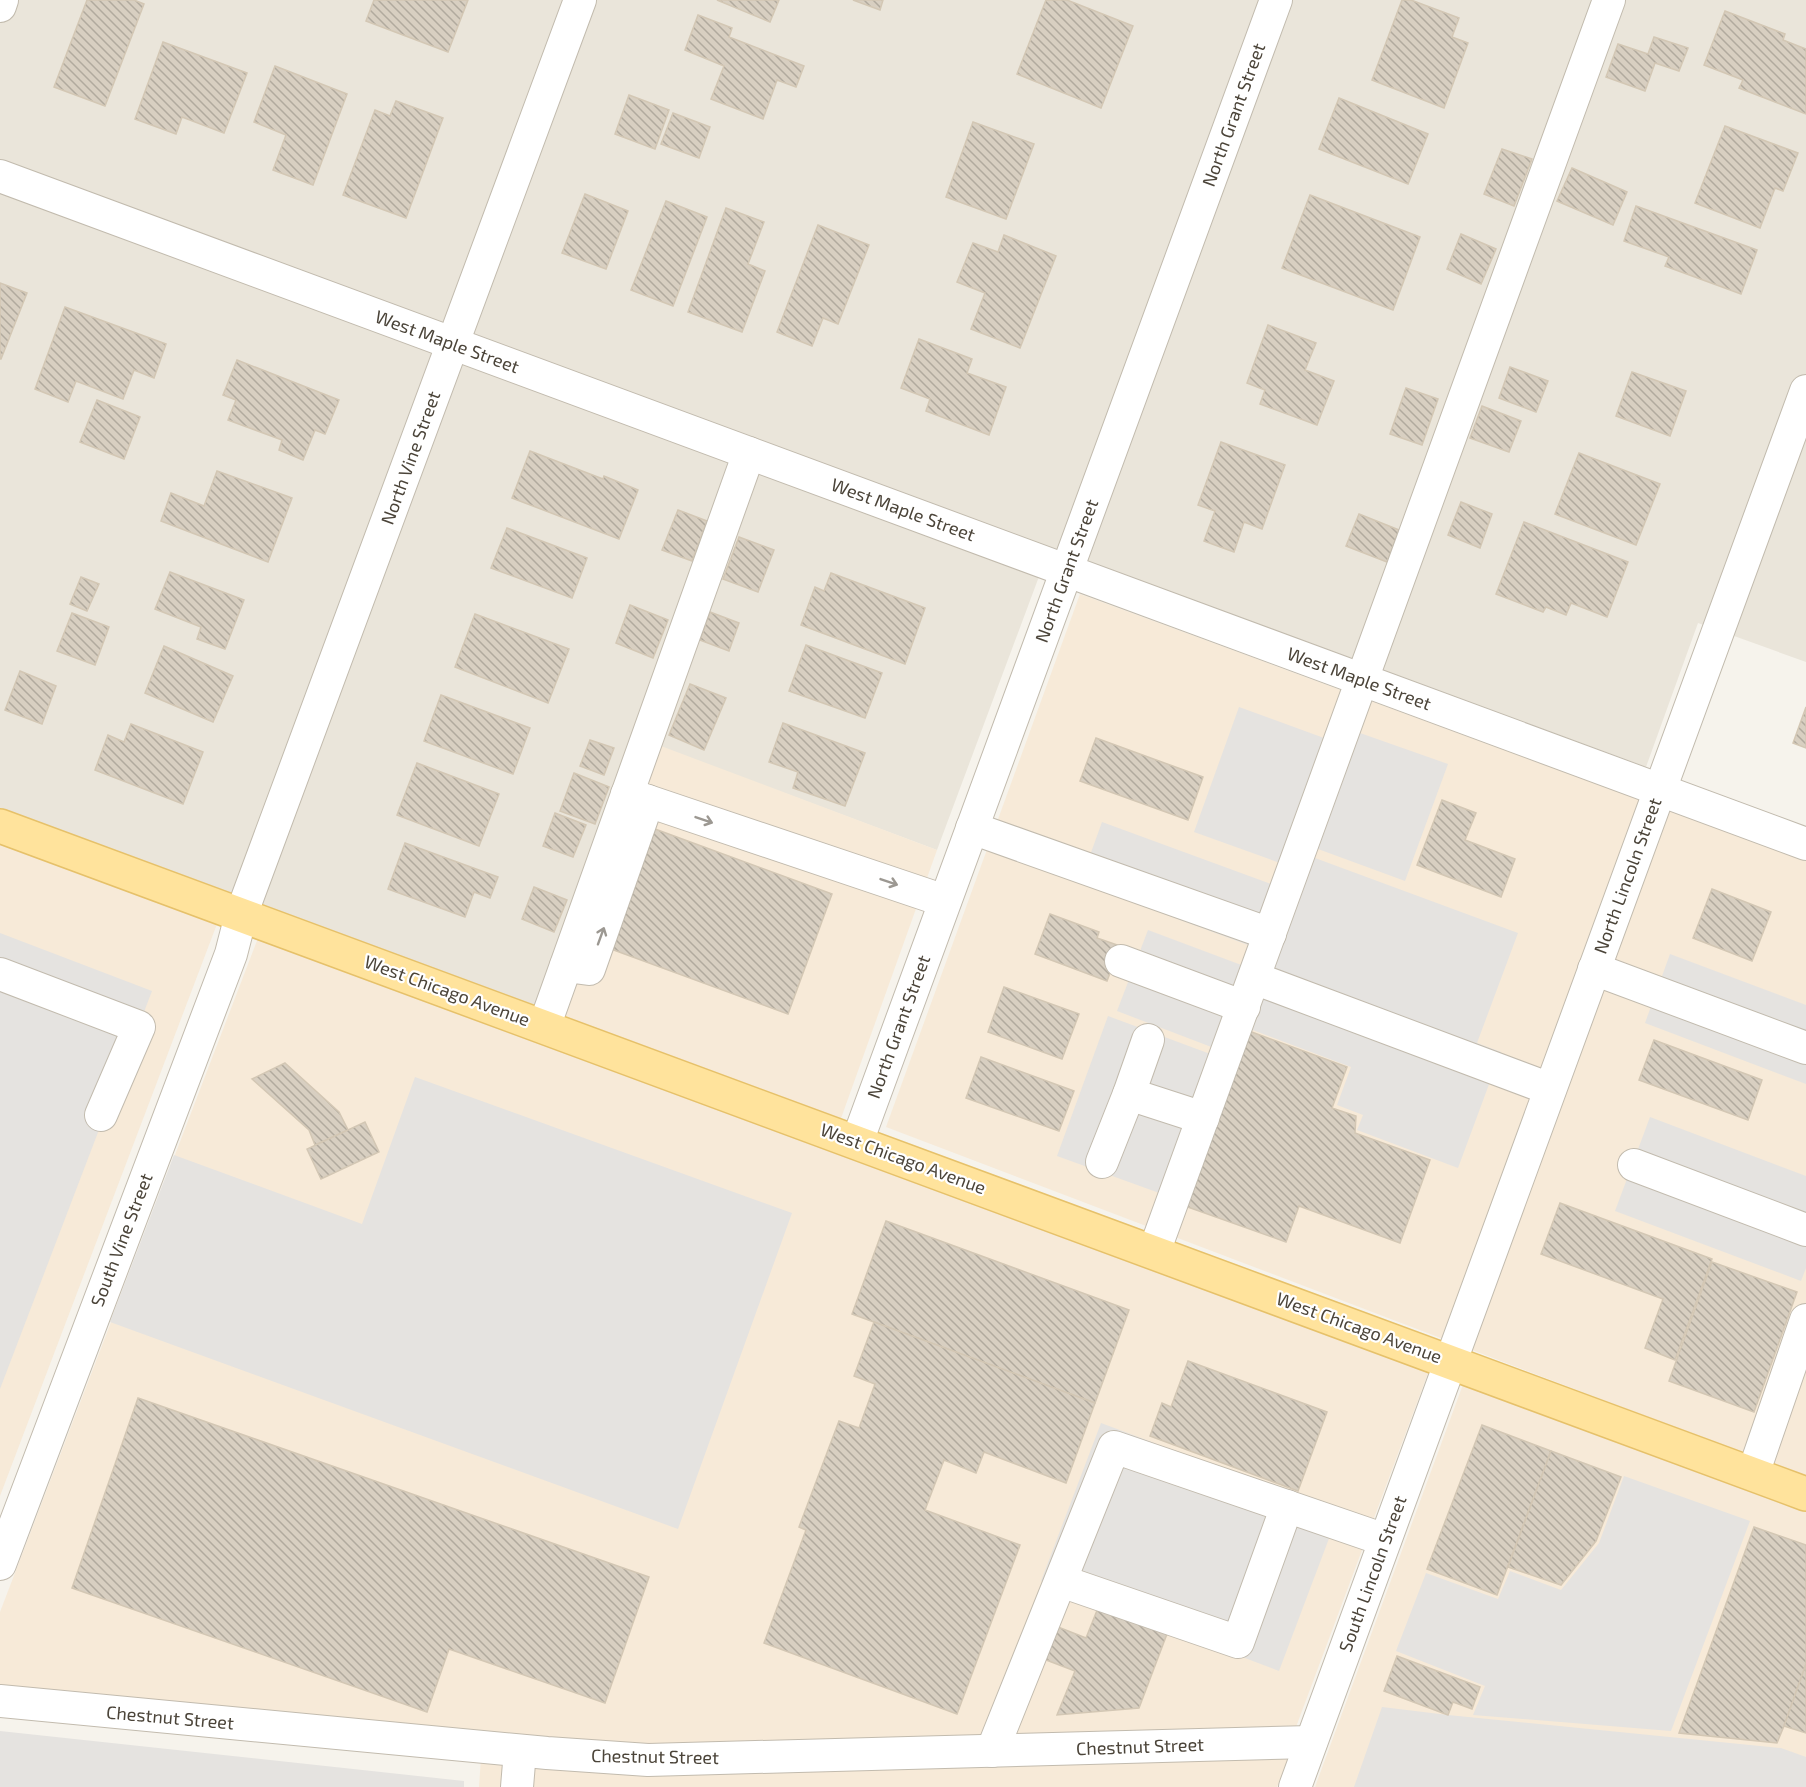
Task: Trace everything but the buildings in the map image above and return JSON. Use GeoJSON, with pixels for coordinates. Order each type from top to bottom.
{"type":"FeatureCollection","features":[{"type":"Feature","properties":{"kind":"main road","name":"West Chicago Avenue"},"geometry":{"type":"LineString","coordinates":[[0,826],[1806,1494]]}},
{"type":"Feature","properties":{"kind":"street"},"geometry":{"type":"LineString","coordinates":[[0,6],[2,0]]}},
{"type":"Feature","properties":{"kind":"street","name":"North Vine Street"},"geometry":{"type":"LineString","coordinates":[[242,915],[580,0]]}},
{"type":"Feature","properties":{"kind":"street","name":"North Grant Street"},"geometry":{"type":"LineString","coordinates":[[857,1142],[1276,0]]}},
{"type":"Feature","properties":{"kind":"street"},"geometry":{"type":"LineString","coordinates":[[1154,1252],[1609,0]]}},
{"type":"Feature","properties":{"kind":"street","name":"West Maple Street"},"geometry":{"type":"LineString","coordinates":[[0,176],[1806,844]]}},
{"type":"Feature","properties":{"kind":"street","name":"North Lincoln Street"},"geometry":{"type":"LineString","coordinates":[[1450,1362],[1806,391]]}},
{"type":"Feature","properties":{"kind":"street"},"geometry":{"type":"LineString","coordinates":[[544,1027],[566,966],[638,798],[749,453]]}},
{"type":"Feature","properties":{"kind":"street"},"geometry":{"type":"LineString","coordinates":[[638,798],[945,901]]}},
{"type":"Feature","properties":{"kind":"street"},"geometry":{"type":"LineString","coordinates":[[972,828],[1270,934]]}},
{"type":"Feature","properties":{"kind":"street","name":"South Vine Street"},"geometry":{"type":"LineString","coordinates":[[0,1564],[231,954],[242,915]]}},
{"type":"Feature","properties":{"kind":"street"},"geometry":{"type":"LineString","coordinates":[[1120,962],[1244,1007]]}},
{"type":"Feature","properties":{"kind":"street"},"geometry":{"type":"LineString","coordinates":[[1594,969],[1806,1048]]}},
{"type":"Feature","properties":{"kind":"street"},"geometry":{"type":"LineString","coordinates":[[0,974],[139,1027],[101,1115]]}},
{"type":"Feature","properties":{"kind":"street"},"geometry":{"type":"LineString","coordinates":[[1254,978],[1550,1089]]}},
{"type":"Feature","properties":{"kind":"street"},"geometry":{"type":"LineString","coordinates":[[1102,1162],[1148,1040]]}},
{"type":"Feature","properties":{"kind":"street"},"geometry":{"type":"LineString","coordinates":[[1129,1094],[1203,1118]]}},
{"type":"Feature","properties":{"kind":"street"},"geometry":{"type":"LineString","coordinates":[[1634,1165],[1806,1230]]}},
{"type":"Feature","properties":{"kind":"street"},"geometry":{"type":"LineString","coordinates":[[1753,1474],[1806,1320]]}},
{"type":"Feature","properties":{"kind":"street","name":"South Lincoln Street"},"geometry":{"type":"LineString","coordinates":[[1295,1787],[1450,1362]]}},
{"type":"Feature","properties":{"kind":"street"},"geometry":{"type":"LineString","coordinates":[[992,1751],[1114,1447],[1385,1540]]}},
{"type":"Feature","properties":{"kind":"street"},"geometry":{"type":"LineString","coordinates":[[1060,1581],[1238,1642],[1287,1506]]}},
{"type":"Feature","properties":{"kind":"street","name":"Chestnut Street"},"geometry":{"type":"LineString","coordinates":[[0,1701],[648,1760],[1311,1742]]}},
{"type":"Feature","properties":{"kind":"street"},"geometry":{"type":"LineString","coordinates":[[516,1787],[520,1750]]}},
{"type":"Feature","properties":{"kind":"shaded area"},"geometry":{"type":"Polygon","coordinates":[[[0,0],[1806,0],[1806,662],[1698,623],[1646,767],[1050,547],[937,850],[653,744],[556,1017],[0,808],[0,0]]]}},
{"type":"Feature","properties":{"kind":"shaded area"},"geometry":{"type":"Polygon","coordinates":[[[1080,594],[1806,861],[1806,1477],[886,1127],[1080,594]]]}},
{"type":"Feature","properties":{"kind":"shaded area"},"geometry":{"type":"Polygon","coordinates":[[[1239,707],[1324,738],[1280,863],[1194,832],[1239,707]]]}},
{"type":"Feature","properties":{"kind":"shaded area"},"geometry":{"type":"Polygon","coordinates":[[[1360,733],[1448,764],[1405,881],[1318,849],[1360,733]]]}},
{"type":"Feature","properties":{"kind":"shaded area"},"geometry":{"type":"Polygon","coordinates":[[[653,743],[937,850],[839,1124],[556,1017],[653,743]]]}},
{"type":"Feature","properties":{"kind":"shaded area"},"geometry":{"type":"Polygon","coordinates":[[[1102,822],[1271,884],[1248,945],[1080,883],[1102,822]]]}},
{"type":"Feature","properties":{"kind":"shaded area"},"geometry":{"type":"Polygon","coordinates":[[[0,844],[217,924],[0,1496],[0,844]]]}},
{"type":"Feature","properties":{"kind":"shaded area"},"geometry":{"type":"Polygon","coordinates":[[[1315,858],[1518,933],[1477,1043],[1501,1052],[1458,1168],[1357,1130],[1363,1115],[1337,1105],[1351,1067],[1250,1029],[1315,858]]]}},
{"type":"Feature","properties":{"kind":"shaded area"},"geometry":{"type":"Polygon","coordinates":[[[1148,930],[1244,966],[1214,1048],[1117,1011],[1148,930]]]}},
{"type":"Feature","properties":{"kind":"shaded area"},"geometry":{"type":"Polygon","coordinates":[[[0,933],[152,991],[0,1389],[0,933]]]}},
{"type":"Feature","properties":{"kind":"shaded area"},"geometry":{"type":"Polygon","coordinates":[[[258,938],[1430,1368],[1296,1727],[611,1747],[0,1688],[0,1612],[258,938]]]}},
{"type":"Feature","properties":{"kind":"shaded area"},"geometry":{"type":"Polygon","coordinates":[[[1670,954],[1806,1005],[1806,1084],[1645,1023],[1670,954]]]}},
{"type":"Feature","properties":{"kind":"shaded area"},"geometry":{"type":"Polygon","coordinates":[[[1108,1016],[1213,1055],[1162,1194],[1057,1156],[1108,1016]]]}},
{"type":"Feature","properties":{"kind":"shaded area"},"geometry":{"type":"Polygon","coordinates":[[[415,1077],[792,1213],[678,1529],[110,1322],[174,1155],[362,1224],[415,1077]]]}},
{"type":"Feature","properties":{"kind":"shaded area"},"geometry":{"type":"Polygon","coordinates":[[[1650,1117],[1806,1176],[1806,1268],[1801,1281],[1615,1211],[1650,1117]]]}},
{"type":"Feature","properties":{"kind":"shaded area"},"geometry":{"type":"Polygon","coordinates":[[[1465,1379],[1806,1509],[1806,1787],[1315,1787],[1465,1379]]]}},
{"type":"Feature","properties":{"kind":"shaded area"},"geometry":{"type":"Polygon","coordinates":[[[1101,1423],[1339,1512],[1279,1671],[1041,1581],[1101,1423]]]}},
{"type":"Feature","properties":{"kind":"shaded area"},"geometry":{"type":"Polygon","coordinates":[[[1624,1476],[1750,1521],[1671,1731],[1473,1715],[1485,1686],[1396,1651],[1426,1573],[1498,1599],[1510,1571],[1561,1590],[1599,1543],[1624,1476]]]}},
{"type":"Feature","properties":{"kind":"shaded area"},"geometry":{"type":"Polygon","coordinates":[[[1382,1707],[1781,1748],[1806,1757],[1806,1787],[1354,1787],[1382,1707]]]}},
{"type":"Feature","properties":{"kind":"shaded area"},"geometry":{"type":"Polygon","coordinates":[[[0,1731],[464,1781],[464,1787],[0,1787],[0,1731]]]}},
{"type":"Feature","properties":{"kind":"shaded area"},"geometry":{"type":"Polygon","coordinates":[[[1289,1756],[1277,1787],[479,1787],[481,1758],[1289,1756]]]}}]}
